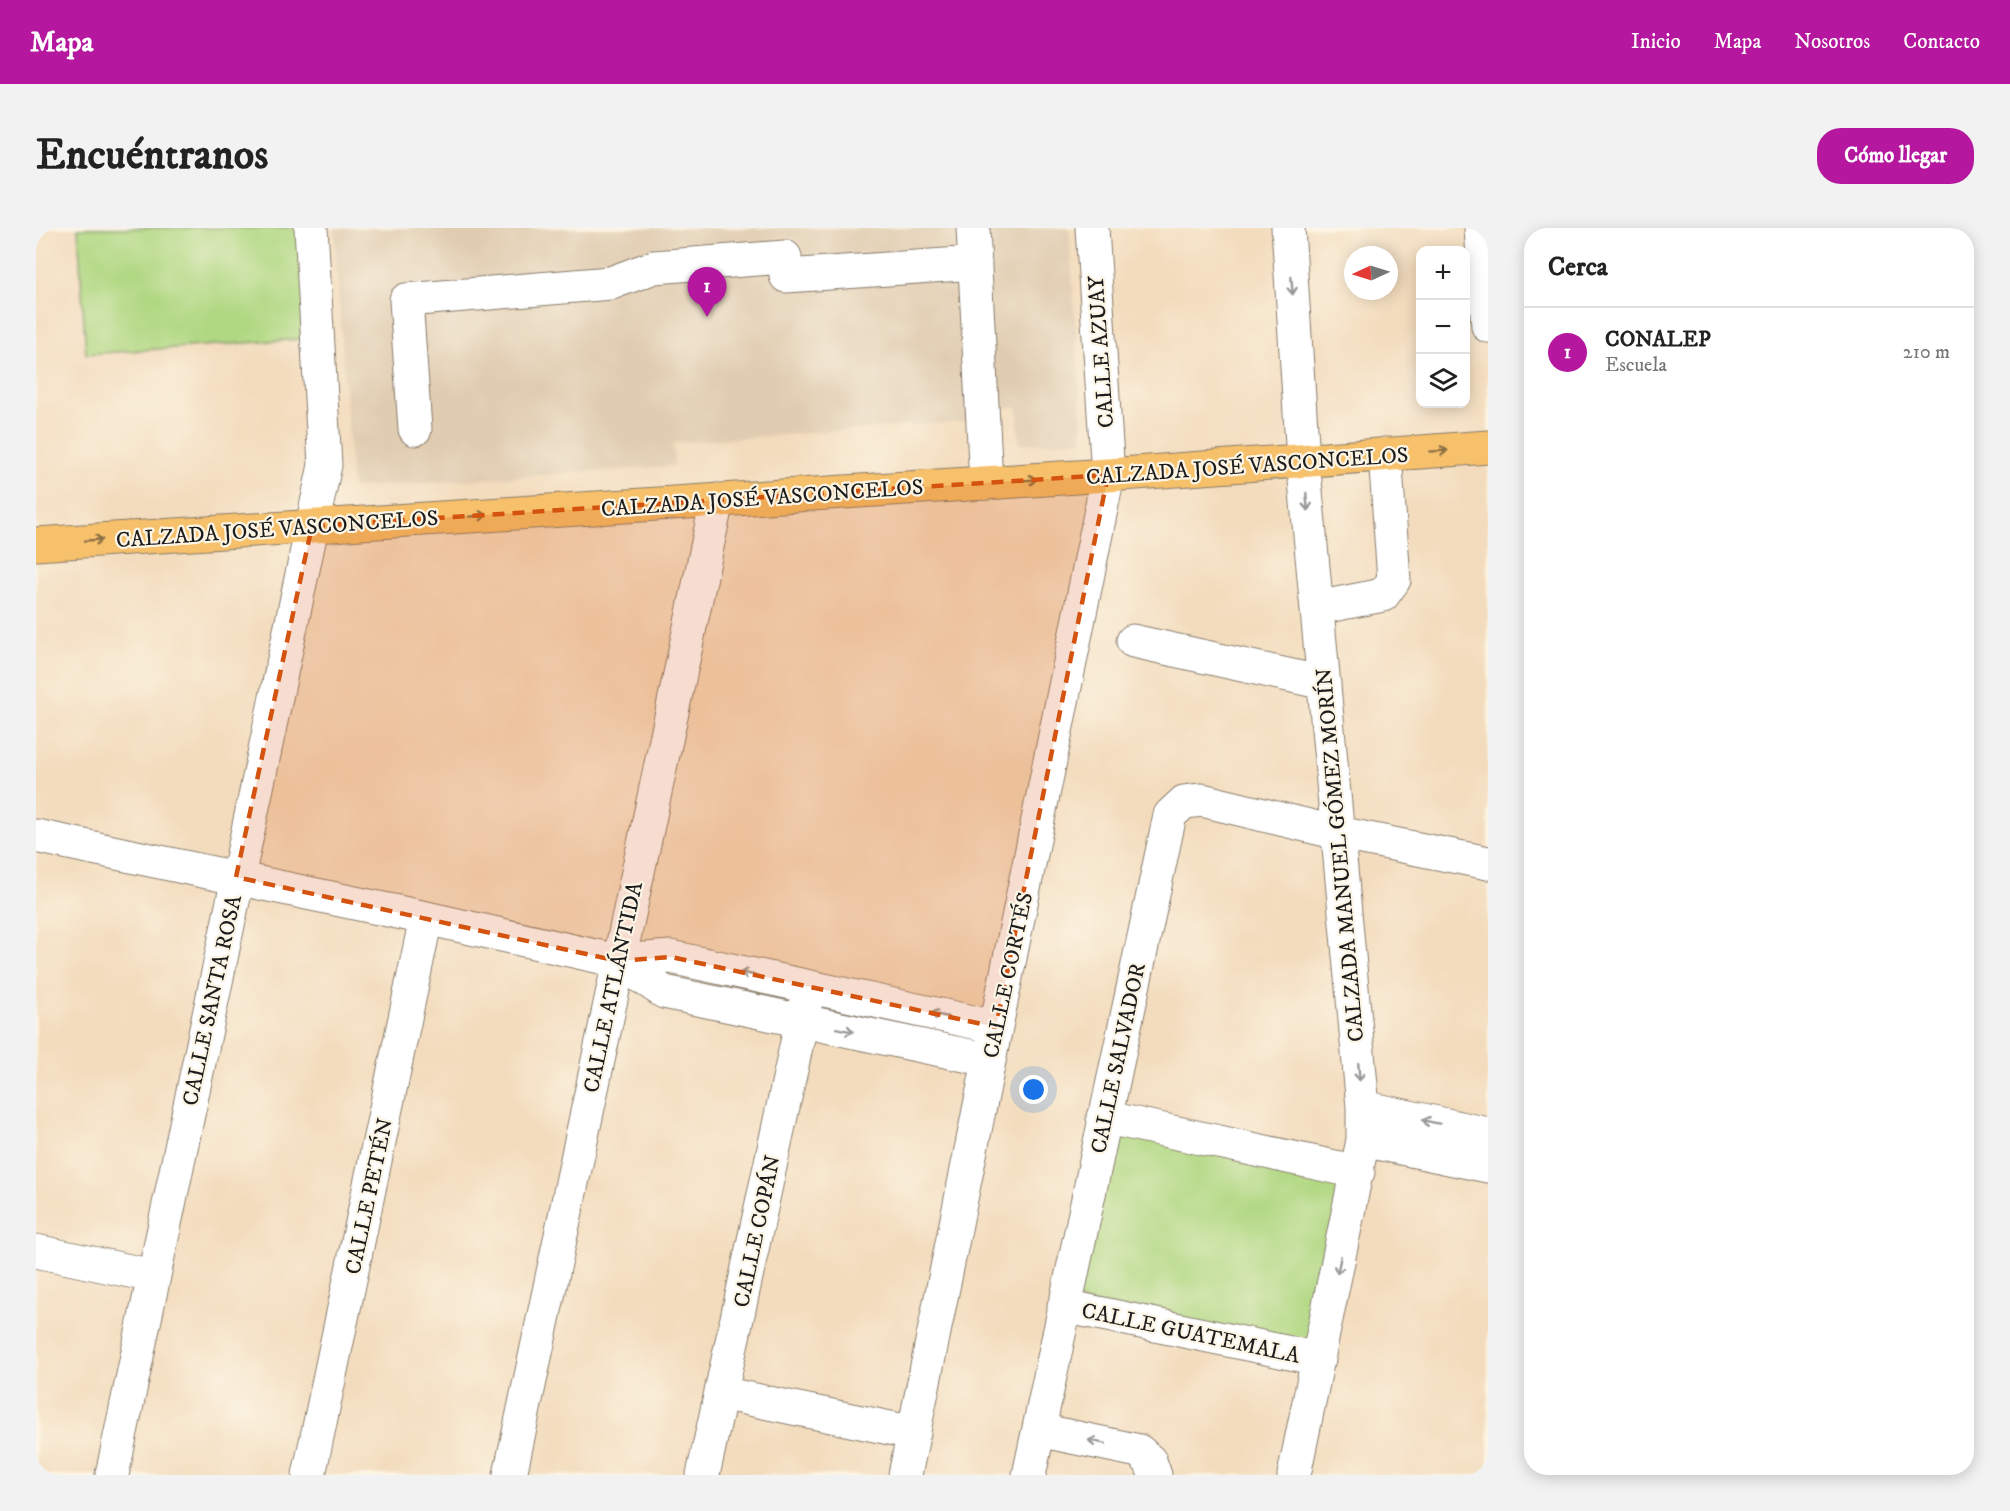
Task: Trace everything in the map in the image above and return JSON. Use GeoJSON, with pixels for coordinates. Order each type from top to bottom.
{"type":"FeatureCollection","features":[{"type":"Feature","properties":{"kind":"main road","name":"CALZADA JOSÉ VASCONCELOS"},"geometry":{"type":"LineString","coordinates":[[36,544],[1108,475],[1488,447]]}},
{"type":"Feature","properties":{"kind":"street","name":"CALLE SANTA ROSA"},"geometry":{"type":"LineString","coordinates":[[112,1475],[236,877],[325,465],[311,228]]}},
{"type":"Feature","properties":{"kind":"street"},"geometry":{"type":"LineString","coordinates":[[973,228],[986,483]]}},
{"type":"Feature","properties":{"kind":"street","name":"CALLE AZUAY"},"geometry":{"type":"LineString","coordinates":[[1092,228],[1108,475]]}},
{"type":"Feature","properties":{"kind":"street","name":"CALZADA MANUEL GÓMEZ MORÍN"},"geometry":{"type":"LineString","coordinates":[[1288,228],[1303,459],[1363,1107],[1363,1140],[1358,1172],[1294,1475]]}},
{"type":"Feature","properties":{"kind":"street"},"geometry":{"type":"LineString","coordinates":[[1481,228],[1488,326]]}},
{"type":"Feature","properties":{"kind":"street"},"geometry":{"type":"LineString","coordinates":[[415,429],[406,300],[611,283],[654,267],[785,257],[786,276],[975,263]]}},
{"type":"Feature","properties":{"kind":"street"},"geometry":{"type":"LineString","coordinates":[[1317,608],[1383,595],[1394,580],[1385,454]]}},
{"type":"Feature","properties":{"kind":"street","name":"CALLE CORTÉS"},"geometry":{"type":"LineString","coordinates":[[905,1475],[1108,475]]}},
{"type":"Feature","properties":{"kind":"street","name":"CALLE ATLÁNTIDA"},"geometry":{"type":"LineString","coordinates":[[510,1475],[717,500]]}},
{"type":"Feature","properties":{"kind":"street"},"geometry":{"type":"LineString","coordinates":[[1133,641],[1324,683]]}},
{"type":"Feature","properties":{"kind":"street","name":"CALLE SALVADOR"},"geometry":{"type":"LineString","coordinates":[[1029,1475],[1103,1117],[1170,815],[1184,802],[1202,800],[1338,833],[1488,862]]}},
{"type":"Feature","properties":{"kind":"street"},"geometry":{"type":"LineString","coordinates":[[36,836],[236,877],[618,961],[671,957],[996,1027]]}},
{"type":"Feature","properties":{"kind":"street","name":"CALLE PETÉN"},"geometry":{"type":"LineString","coordinates":[[309,1475],[426,918]]}},
{"type":"Feature","properties":{"kind":"street"},"geometry":{"type":"LineString","coordinates":[[618,961],[664,992],[989,1060]]}},
{"type":"Feature","properties":{"kind":"street","name":"CALLE COPÁN"},"geometry":{"type":"LineString","coordinates":[[703,1475],[809,987]]}},
{"type":"Feature","properties":{"kind":"street"},"geometry":{"type":"LineString","coordinates":[[1363,1107],[1488,1134]]}},
{"type":"Feature","properties":{"kind":"street"},"geometry":{"type":"LineString","coordinates":[[1103,1117],[1358,1172]]}},
{"type":"Feature","properties":{"kind":"street"},"geometry":{"type":"LineString","coordinates":[[1363,1140],[1488,1166]]}},
{"type":"Feature","properties":{"kind":"street"},"geometry":{"type":"LineString","coordinates":[[36,1251],[153,1276]]}},
{"type":"Feature","properties":{"kind":"street","name":"CALLE GUATEMALA"},"geometry":{"type":"LineString","coordinates":[[1064,1306],[1318,1359]]}},
{"type":"Feature","properties":{"kind":"street"},"geometry":{"type":"LineString","coordinates":[[721,1394],[914,1433]]}},
{"type":"Feature","properties":{"kind":"street"},"geometry":{"type":"LineString","coordinates":[[1039,1430],[1139,1451],[1150,1461],[1155,1475]]}},
{"type":"Feature","properties":{"kind":"highlighted area"},"geometry":{"type":"Polygon","coordinates":[[[1108,475],[996,1027],[671,957],[618,961],[236,877],[312,526],[1108,475]]]}},
{"type":"Feature","properties":{"kind":"shaded area"},"geometry":{"type":"Polygon","coordinates":[[[334,228],[1069,228],[1083,440],[1019,444],[1017,407],[971,409],[971,421],[673,443],[674,466],[352,488],[334,228]]]}},
{"type":"Feature","properties":{"kind":"green space"},"geometry":{"type":"Polygon","coordinates":[[[78,228],[305,228],[314,338],[86,354],[78,228]]]}},
{"type":"Feature","properties":{"kind":"green space"},"geometry":{"type":"Polygon","coordinates":[[[1110,1124],[1350,1175],[1314,1352],[1072,1299],[1110,1124]]]}},
{"type":"Feature","properties":{"kind":"place","name":"CONALEP"},"geometry":{"type":"Point","coordinates":[707,317]}}]}
